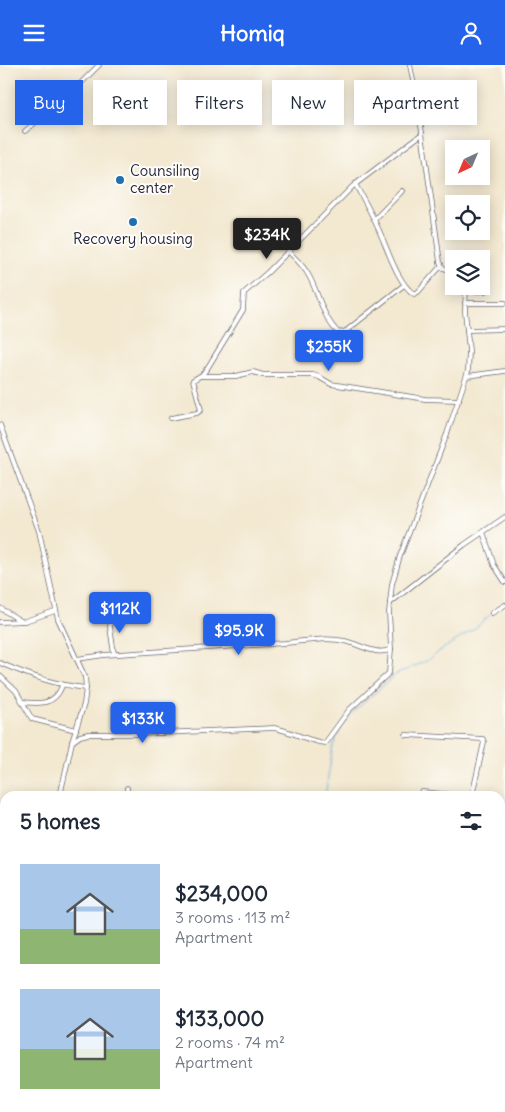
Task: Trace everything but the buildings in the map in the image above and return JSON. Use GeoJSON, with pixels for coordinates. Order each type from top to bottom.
{"type":"FeatureCollection","features":[{"type":"Feature","properties":{"kind":"street"},"geometry":{"type":"LineString","coordinates":[[25,131],[71,93],[100,65]]}},
{"type":"Feature","properties":{"kind":"street"},"geometry":{"type":"LineString","coordinates":[[355,185],[374,220],[404,285],[411,293],[416,294],[441,266],[410,65]]}},
{"type":"Feature","properties":{"kind":"street"},"geometry":{"type":"LineString","coordinates":[[171,418],[198,413],[201,410],[193,381],[208,367],[243,310],[244,293],[268,272],[355,185],[422,134]]}},
{"type":"Feature","properties":{"kind":"street"},"geometry":{"type":"LineString","coordinates":[[374,220],[402,191]]}},
{"type":"Feature","properties":{"kind":"street"},"geometry":{"type":"LineString","coordinates":[[288,251],[307,272],[333,327],[339,333],[346,331],[404,285]]}},
{"type":"Feature","properties":{"kind":"street"},"geometry":{"type":"LineString","coordinates":[[441,266],[445,268]]}},
{"type":"Feature","properties":{"kind":"street"},"geometry":{"type":"LineString","coordinates":[[72,742],[80,736],[88,735],[130,735],[274,728],[325,743],[349,710],[389,673],[391,649],[389,624],[392,584],[400,557],[445,441],[467,376],[469,363],[466,295]]}},
{"type":"Feature","properties":{"kind":"street"},"geometry":{"type":"LineString","coordinates":[[465,303],[505,303]]}},
{"type":"Feature","properties":{"kind":"street"},"geometry":{"type":"LineString","coordinates":[[467,330],[505,329]]}},
{"type":"Feature","properties":{"kind":"street"},"geometry":{"type":"LineString","coordinates":[[467,376],[505,371]]}},
{"type":"Feature","properties":{"kind":"street"},"geometry":{"type":"LineString","coordinates":[[200,376],[236,376],[253,372],[263,375],[313,375],[331,384],[425,399],[458,400]]}},
{"type":"Feature","properties":{"kind":"street"},"geometry":{"type":"LineString","coordinates":[[0,425],[39,531],[56,611],[85,677],[84,704],[72,742],[61,791]]}},
{"type":"Feature","properties":{"kind":"street"},"geometry":{"type":"LineString","coordinates":[[390,603],[482,532],[505,517]]}},
{"type":"Feature","properties":{"kind":"street"},"geometry":{"type":"LineString","coordinates":[[482,532],[494,565],[505,582]]}},
{"type":"Feature","properties":{"kind":"street"},"geometry":{"type":"LineString","coordinates":[[492,613],[505,605]]}},
{"type":"Feature","properties":{"kind":"street"},"geometry":{"type":"LineString","coordinates":[[0,608],[21,621]]}},
{"type":"Feature","properties":{"kind":"street"},"geometry":{"type":"LineString","coordinates":[[0,622],[21,621],[56,611]]}},
{"type":"Feature","properties":{"kind":"street"},"geometry":{"type":"LineString","coordinates":[[112,614],[110,627],[114,654]]}},
{"type":"Feature","properties":{"kind":"street"},"geometry":{"type":"LineString","coordinates":[[77,659],[114,654],[286,643],[312,639],[343,641],[383,652],[391,649]]}},
{"type":"Feature","properties":{"kind":"street"},"geometry":{"type":"LineString","coordinates":[[0,663],[62,686],[86,688]]}},
{"type":"Feature","properties":{"kind":"street"},"geometry":{"type":"LineString","coordinates":[[0,676],[13,687],[32,719],[76,730]]}},
{"type":"Feature","properties":{"kind":"street"},"geometry":{"type":"LineString","coordinates":[[23,702],[49,702],[57,695],[62,686]]}},
{"type":"Feature","properties":{"kind":"street"},"geometry":{"type":"LineString","coordinates":[[406,735],[483,739],[484,742],[473,791]]}},
{"type":"Feature","properties":{"kind":"waterway"},"geometry":{"type":"LineString","coordinates":[[326,791],[333,746],[340,730],[351,714],[395,675],[430,659],[473,630],[491,614]]}},
{"type":"Feature","properties":{"kind":"place","name":"Counsiling center"},"geometry":{"type":"Point","coordinates":[120,180]}},
{"type":"Feature","properties":{"kind":"place","name":"Recovery housing"},"geometry":{"type":"Point","coordinates":[133,222]}}]}
